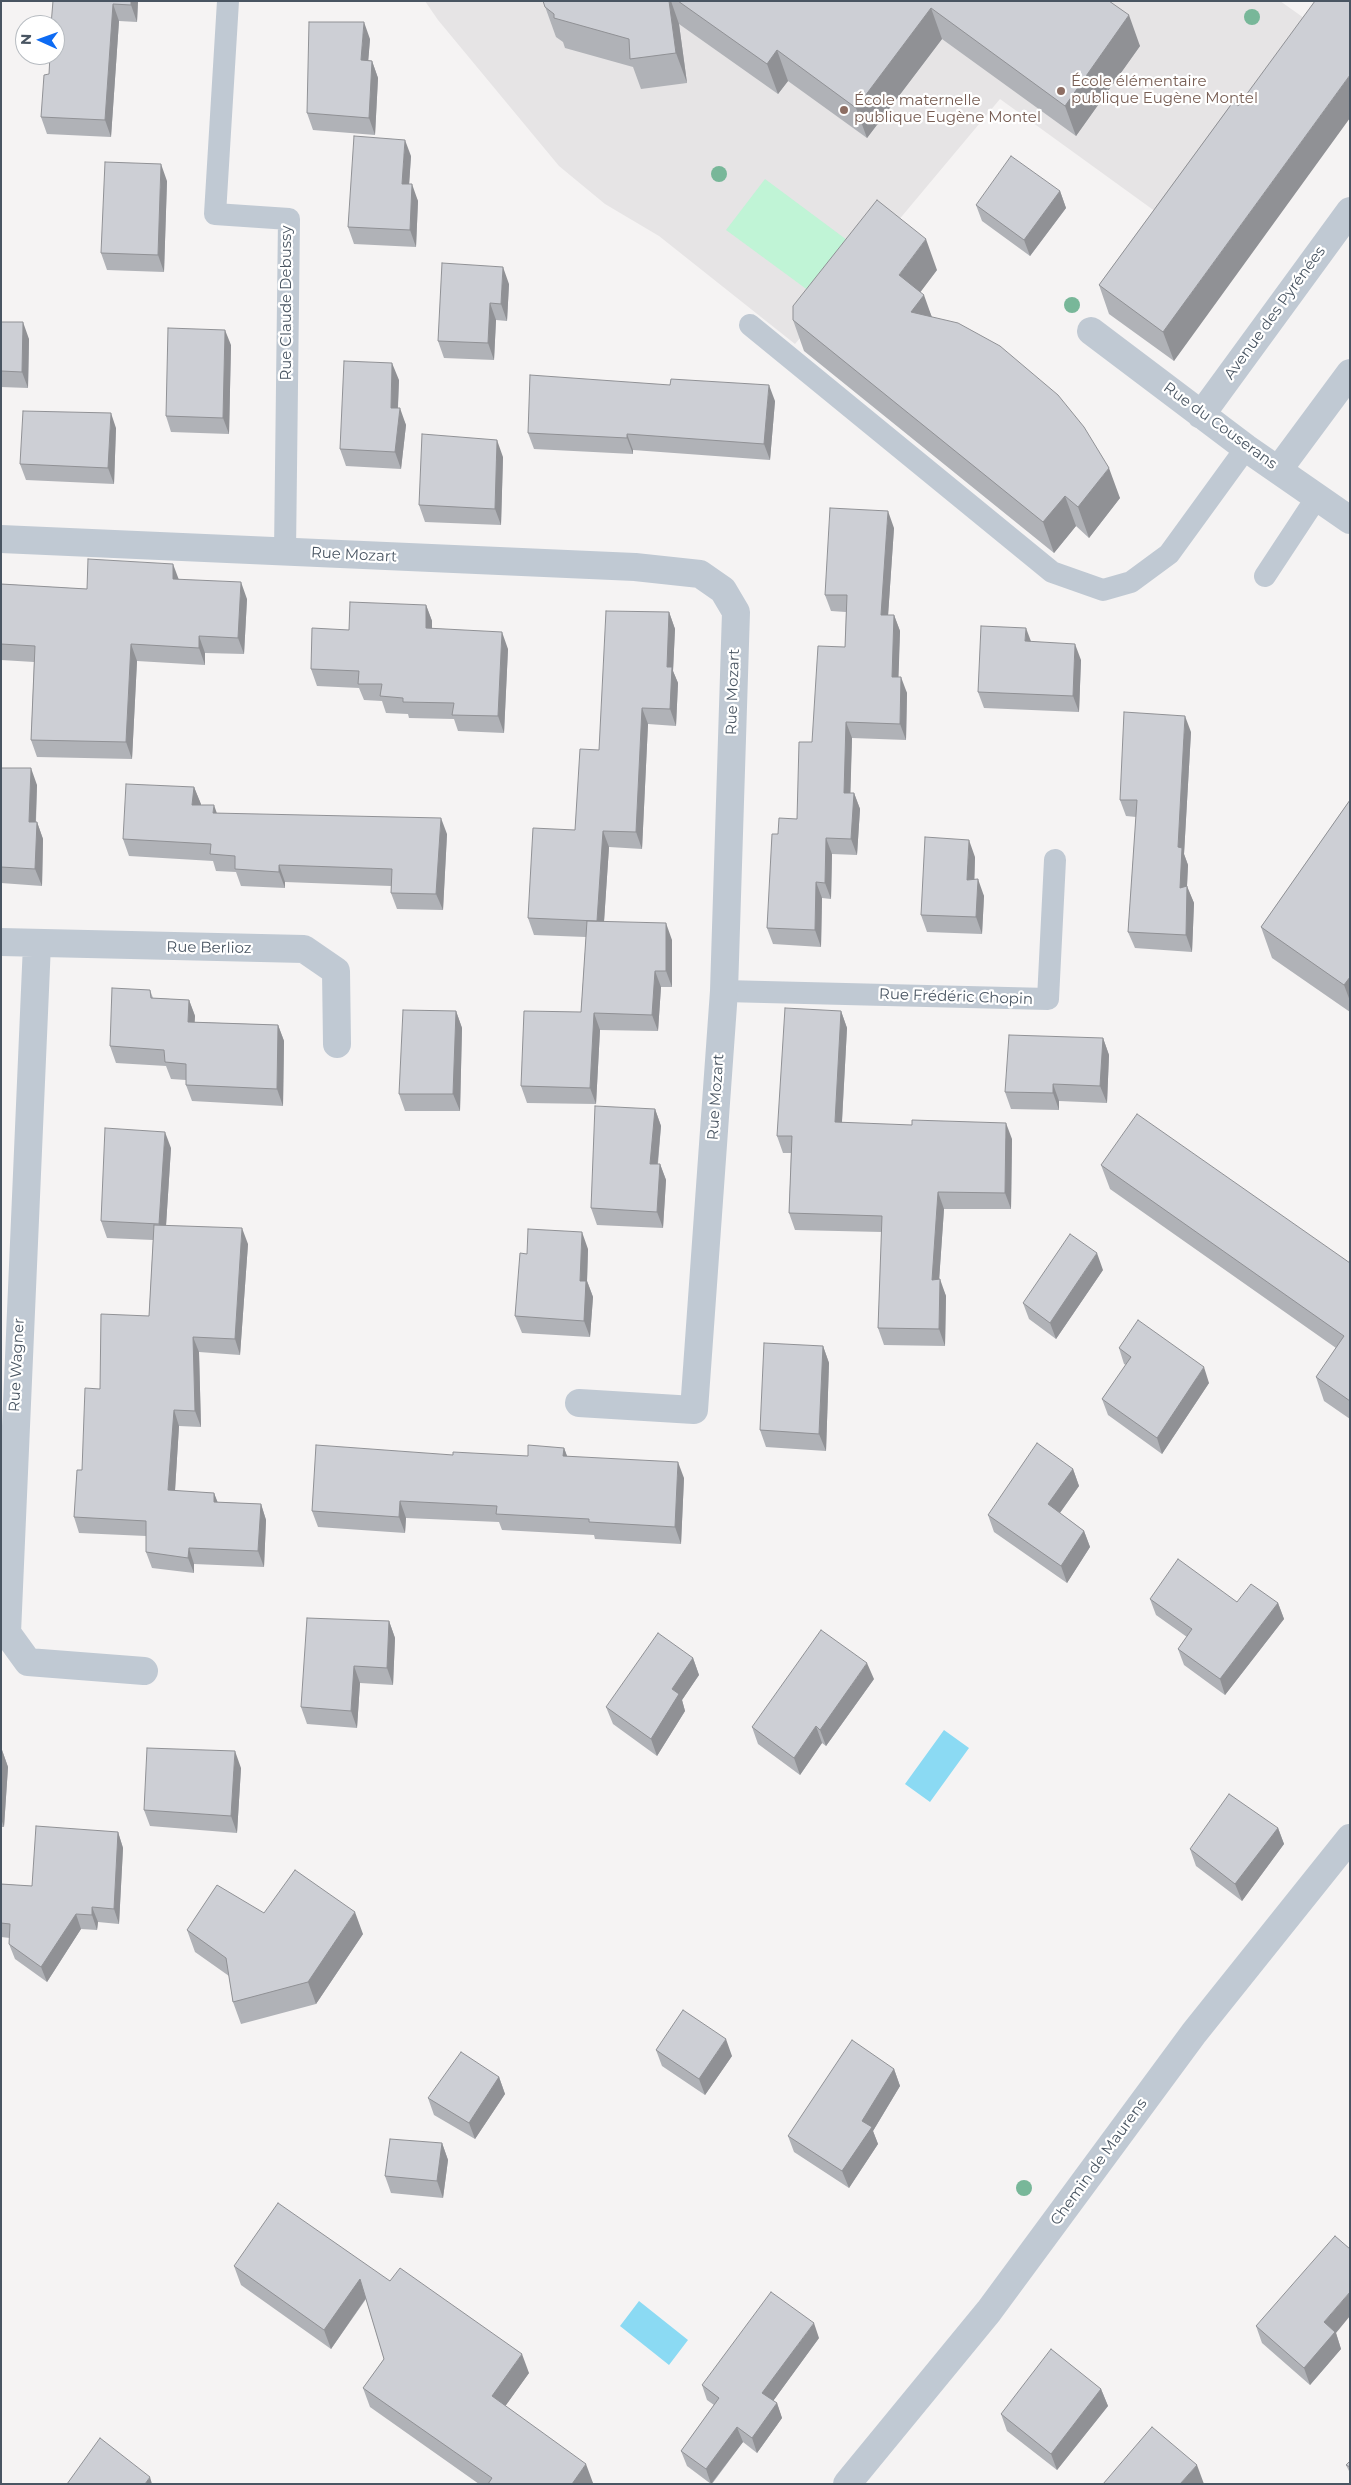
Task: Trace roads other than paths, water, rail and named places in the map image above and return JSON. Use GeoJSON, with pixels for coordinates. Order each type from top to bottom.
{"type":"FeatureCollection","features":[{"type":"Feature","properties":{"kind":"street","name":"Avenue des Pyrénées"},"geometry":{"type":"LineString","coordinates":[[1201,414],[1350,211]]}},
{"type":"Feature","properties":{"kind":"street","name":"Rue du Couserans"},"geometry":{"type":"LineString","coordinates":[[1091,331],[1246,448],[1279,469],[1350,520]]}},
{"type":"Feature","properties":{"kind":"street"},"geometry":{"type":"LineString","coordinates":[[1279,469],[1350,373]]}},
{"type":"Feature","properties":{"kind":"street","name":"Rue Mozart"},"geometry":{"type":"LineString","coordinates":[[1,539],[636,567],[700,574],[723,590],[736,612],[724,990],[694,1410],[579,1403]]}},
{"type":"Feature","properties":{"kind":"street","name":"Rue Berlioz"},"geometry":{"type":"LineString","coordinates":[[1,942],[304,949],[336,971],[337,1044]]}},
{"type":"Feature","properties":{"kind":"street","name":"Rue Wagner"},"geometry":{"type":"LineString","coordinates":[[37,944],[8,1404],[7,1633],[28,1662],[144,1671]]}},
{"type":"Feature","properties":{"kind":"street","name":"Chemin de Maurens"},"geometry":{"type":"LineString","coordinates":[[847,2484],[989,2311],[1194,2033],[1350,1838]]}},
{"type":"Feature","properties":{"kind":"lane","name":"Rue Claude Debussy"},"geometry":{"type":"LineString","coordinates":[[228,1],[215,214],[289,219],[285,552]]}},
{"type":"Feature","properties":{"kind":"lane"},"geometry":{"type":"LineString","coordinates":[[750,325],[1052,572],[1103,590],[1131,582],[1169,554],[1246,448]]}},
{"type":"Feature","properties":{"kind":"lane"},"geometry":{"type":"LineString","coordinates":[[1264,576],[1317,497]]}},
{"type":"Feature","properties":{"kind":"lane","name":"Rue Frédéric Chopin"},"geometry":{"type":"LineString","coordinates":[[724,990],[1048,999],[1056,860]]}},
{"type":"Feature","properties":{"kind":"water"},"geometry":{"type":"Polygon","coordinates":[[[944,1730],[969,1748],[930,1802],[905,1784],[944,1730]]]}},
{"type":"Feature","properties":{"kind":"water"},"geometry":{"type":"Polygon","coordinates":[[[639,2301],[688,2340],[669,2365],[620,2326],[639,2301]]]}},
{"type":"Feature","properties":{"kind":"place","name":"École élémentaire publique Eugène Montel"},"geometry":{"type":"Point","coordinates":[1061,91]}},
{"type":"Feature","properties":{"kind":"place","name":"École maternelle publique Eugène Montel"},"geometry":{"type":"Point","coordinates":[844,110]}}]}
